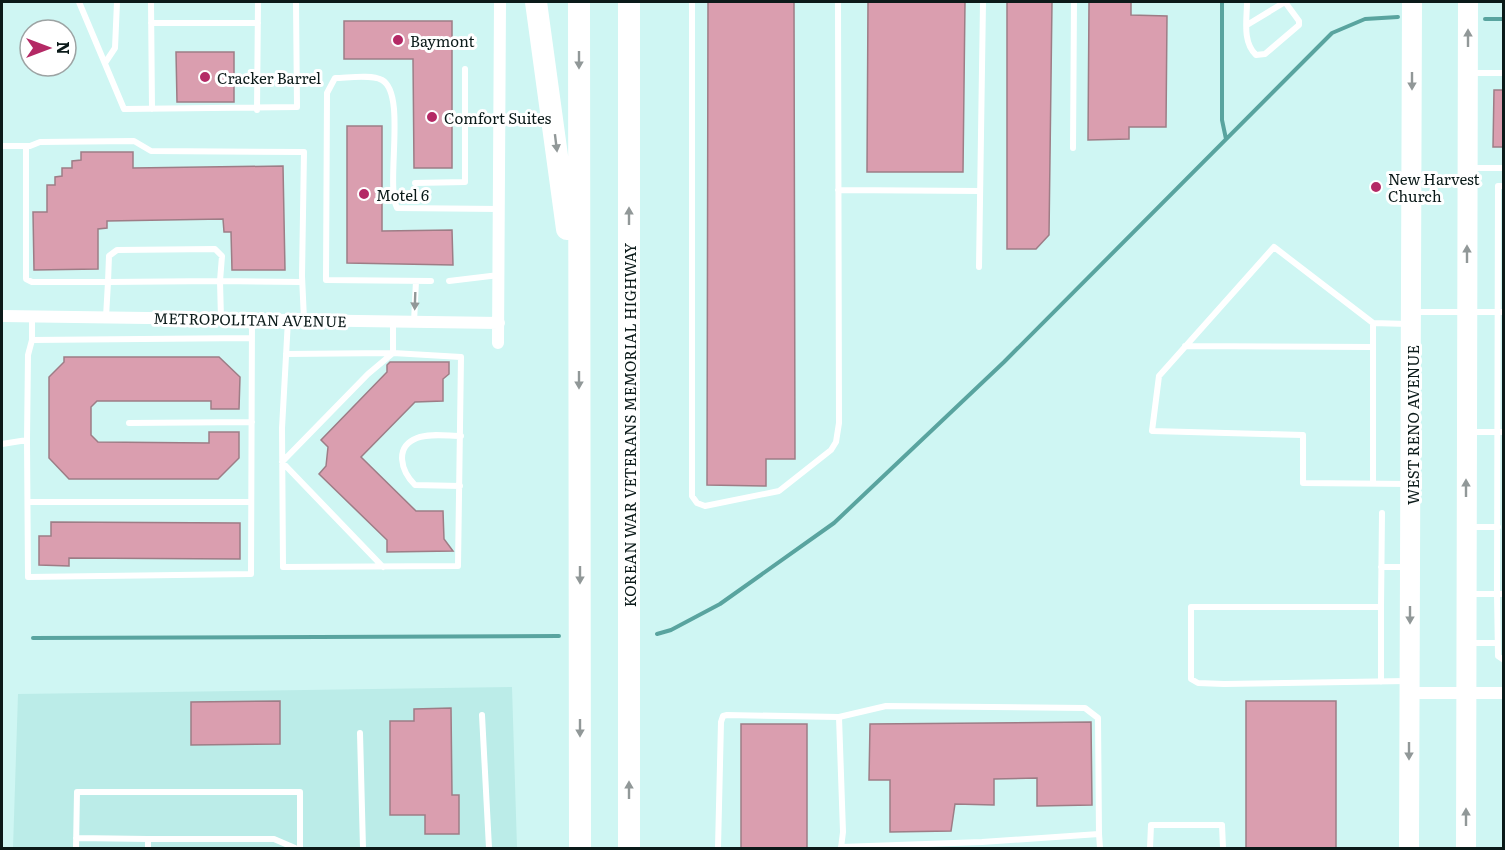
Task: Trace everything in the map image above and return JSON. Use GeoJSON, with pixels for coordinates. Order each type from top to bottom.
{"type":"FeatureCollection","features":[{"type":"Feature","properties":{"kind":"highway"},"geometry":{"type":"LineString","coordinates":[[536,2],[579,322]]}},
{"type":"Feature","properties":{"kind":"highway"},"geometry":{"type":"LineString","coordinates":[[579,2],[580,849]]}},
{"type":"Feature","properties":{"kind":"highway","name":"KOREAN WAR VETERANS MEMORIAL HIGHWAY"},"geometry":{"type":"LineString","coordinates":[[629,2],[629,849]]}},
{"type":"Feature","properties":{"kind":"main road","name":"WEST RENO AVENUE"},"geometry":{"type":"LineString","coordinates":[[1409,849],[1412,2]]}},
{"type":"Feature","properties":{"kind":"main road"},"geometry":{"type":"LineString","coordinates":[[1466,849],[1468,2]]}},
{"type":"Feature","properties":{"kind":"street"},"geometry":{"type":"LineString","coordinates":[[498,343],[500,2]]}},
{"type":"Feature","properties":{"kind":"street","name":"METROPOLITAN AVENUE"},"geometry":{"type":"LineString","coordinates":[[2,316],[499,323]]}},
{"type":"Feature","properties":{"kind":"street"},"geometry":{"type":"LineString","coordinates":[[1410,687],[1466,693],[1503,693]]}},
{"type":"Feature","properties":{"kind":"lane"},"geometry":{"type":"LineString","coordinates":[[79,2],[124,109],[257,110],[297,107],[296,2]]}},
{"type":"Feature","properties":{"kind":"lane"},"geometry":{"type":"LineString","coordinates":[[105,63],[115,48],[117,2]]}},
{"type":"Feature","properties":{"kind":"lane"},"geometry":{"type":"LineString","coordinates":[[150,2],[152,109]]}},
{"type":"Feature","properties":{"kind":"lane"},"geometry":{"type":"LineString","coordinates":[[257,110],[258,2]]}},
{"type":"Feature","properties":{"kind":"lane"},"geometry":{"type":"LineString","coordinates":[[692,2],[692,496],[701,505],[779,491],[831,450],[836,442],[839,423],[838,2]]}},
{"type":"Feature","properties":{"kind":"lane"},"geometry":{"type":"LineString","coordinates":[[979,267],[983,2]]}},
{"type":"Feature","properties":{"kind":"lane"},"geometry":{"type":"LineString","coordinates":[[1073,148],[1074,2]]}},
{"type":"Feature","properties":{"kind":"lane"},"geometry":{"type":"LineString","coordinates":[[1247,2],[1247,25],[1248,44],[1253,53],[1265,54],[1299,25],[1299,21],[1285,2],[1247,25]]}},
{"type":"Feature","properties":{"kind":"lane"},"geometry":{"type":"LineString","coordinates":[[151,23],[258,23]]}},
{"type":"Feature","properties":{"kind":"lane"},"geometry":{"type":"LineString","coordinates":[[415,183],[465,182],[465,69]]}},
{"type":"Feature","properties":{"kind":"lane"},"geometry":{"type":"LineString","coordinates":[[1468,73],[1503,73]]}},
{"type":"Feature","properties":{"kind":"lane"},"geometry":{"type":"LineString","coordinates":[[431,281],[326,280],[327,93],[335,78],[380,78],[388,85],[394,111],[395,203],[397,208],[499,209]]}},
{"type":"Feature","properties":{"kind":"lane"},"geometry":{"type":"LineString","coordinates":[[466,120],[500,120]]}},
{"type":"Feature","properties":{"kind":"lane"},"geometry":{"type":"LineString","coordinates":[[2,146],[26,146],[40,142],[134,141],[151,151],[304,152],[302,282],[304,320]]}},
{"type":"Feature","properties":{"kind":"lane"},"geometry":{"type":"LineString","coordinates":[[26,146],[26,279],[32,282],[302,282]]}},
{"type":"Feature","properties":{"kind":"lane"},"geometry":{"type":"LineString","coordinates":[[1467,168],[1503,168]]}},
{"type":"Feature","properties":{"kind":"lane"},"geometry":{"type":"LineString","coordinates":[[1503,186],[1498,186],[1501,312],[1501,515],[1498,527],[1500,594],[1497,644],[1498,656],[1503,660]]}},
{"type":"Feature","properties":{"kind":"lane"},"geometry":{"type":"LineString","coordinates":[[838,190],[980,190]]}},
{"type":"Feature","properties":{"kind":"lane"},"geometry":{"type":"LineString","coordinates":[[1411,484],[1303,483],[1303,435],[1152,431],[1159,375],[1274,247],[1373,323],[1467,312],[1501,312]]}},
{"type":"Feature","properties":{"kind":"lane"},"geometry":{"type":"LineString","coordinates":[[106,317],[109,256],[117,250],[215,249],[222,256],[221,319]]}},
{"type":"Feature","properties":{"kind":"lane"},"geometry":{"type":"LineString","coordinates":[[448,281],[499,275]]}},
{"type":"Feature","properties":{"kind":"lane"},"geometry":{"type":"LineString","coordinates":[[414,322],[416,281]]}},
{"type":"Feature","properties":{"kind":"lane"},"geometry":{"type":"LineString","coordinates":[[32,316],[32,340],[28,355],[28,577],[251,574],[252,319]]}},
{"type":"Feature","properties":{"kind":"lane"},"geometry":{"type":"LineString","coordinates":[[286,354],[393,353],[461,357],[458,566],[284,567],[282,462],[286,354],[288,320]]}},
{"type":"Feature","properties":{"kind":"lane"},"geometry":{"type":"LineString","coordinates":[[282,462],[352,390],[393,353],[393,321]]}},
{"type":"Feature","properties":{"kind":"lane"},"geometry":{"type":"LineString","coordinates":[[1373,323],[1373,483]]}},
{"type":"Feature","properties":{"kind":"lane"},"geometry":{"type":"LineString","coordinates":[[32,340],[252,338]]}},
{"type":"Feature","properties":{"kind":"lane"},"geometry":{"type":"LineString","coordinates":[[1185,346],[1373,347]]}},
{"type":"Feature","properties":{"kind":"lane"},"geometry":{"type":"LineString","coordinates":[[129,423],[252,422]]}},
{"type":"Feature","properties":{"kind":"lane"},"geometry":{"type":"LineString","coordinates":[[1467,432],[1501,432]]}},
{"type":"Feature","properties":{"kind":"lane"},"geometry":{"type":"LineString","coordinates":[[460,486],[415,485],[402,467],[401,455],[408,444],[419,437],[461,436]]}},
{"type":"Feature","properties":{"kind":"lane"},"geometry":{"type":"LineString","coordinates":[[2,444],[27,440]]}},
{"type":"Feature","properties":{"kind":"lane"},"geometry":{"type":"LineString","coordinates":[[282,462],[384,567]]}},
{"type":"Feature","properties":{"kind":"lane"},"geometry":{"type":"LineString","coordinates":[[28,502],[251,502]]}},
{"type":"Feature","properties":{"kind":"lane"},"geometry":{"type":"LineString","coordinates":[[1381,682],[1382,513]]}},
{"type":"Feature","properties":{"kind":"lane"},"geometry":{"type":"LineString","coordinates":[[1466,527],[1498,527]]}},
{"type":"Feature","properties":{"kind":"lane"},"geometry":{"type":"LineString","coordinates":[[1381,567],[1411,567]]}},
{"type":"Feature","properties":{"kind":"lane"},"geometry":{"type":"LineString","coordinates":[[1466,594],[1500,594]]}},
{"type":"Feature","properties":{"kind":"lane"},"geometry":{"type":"LineString","coordinates":[[1381,607],[1191,607],[1191,679],[1198,682],[1224,684],[1381,682],[1410,687]]}},
{"type":"Feature","properties":{"kind":"lane"},"geometry":{"type":"LineString","coordinates":[[1466,643],[1497,644]]}},
{"type":"Feature","properties":{"kind":"lane"},"geometry":{"type":"LineString","coordinates":[[718,849],[723,716],[840,717],[886,706],[1085,708],[1098,718],[1100,849]]}},
{"type":"Feature","properties":{"kind":"lane"},"geometry":{"type":"LineString","coordinates":[[482,715],[489,849]]}},
{"type":"Feature","properties":{"kind":"lane"},"geometry":{"type":"LineString","coordinates":[[840,717],[843,832],[841,848],[982,845],[1099,834]]}},
{"type":"Feature","properties":{"kind":"lane"},"geometry":{"type":"LineString","coordinates":[[360,733],[363,849]]}},
{"type":"Feature","properties":{"kind":"lane"},"geometry":{"type":"LineString","coordinates":[[76,837],[274,839],[297,849],[300,792],[77,792],[76,837],[76,849]]}},
{"type":"Feature","properties":{"kind":"lane"},"geometry":{"type":"LineString","coordinates":[[1150,849],[1151,825],[1222,825],[1223,849]]}},
{"type":"Feature","properties":{"kind":"lane"},"geometry":{"type":"LineString","coordinates":[[148,839],[148,849]]}},
{"type":"Feature","properties":{"kind":"shaded area"},"geometry":{"type":"Polygon","coordinates":[[[512,687],[517,848],[13,848],[18,694],[512,687]]]}},
{"type":"Feature","properties":{"kind":"building"},"geometry":{"type":"Polygon","coordinates":[[[708,2],[794,2],[795,459],[766,459],[766,486],[707,485],[708,2]]]}},
{"type":"Feature","properties":{"kind":"building"},"geometry":{"type":"Polygon","coordinates":[[[868,2],[965,2],[963,172],[867,172],[868,2]]]}},
{"type":"Feature","properties":{"kind":"building"},"geometry":{"type":"Polygon","coordinates":[[[1007,2],[1052,2],[1049,235],[1036,249],[1007,249],[1007,2]]]}},
{"type":"Feature","properties":{"kind":"building"},"geometry":{"type":"Polygon","coordinates":[[[1089,2],[1131,2],[1131,15],[1167,16],[1166,127],[1129,127],[1129,139],[1088,140],[1089,2]]]}},
{"type":"Feature","properties":{"kind":"building"},"geometry":{"type":"Polygon","coordinates":[[[344,21],[452,21],[452,168],[414,168],[413,59],[344,59],[344,21]]]}},
{"type":"Feature","properties":{"kind":"building","name":"Cracker Barrel"},"geometry":{"type":"Polygon","coordinates":[[[176,52],[234,52],[234,102],[177,102],[176,52]]]}},
{"type":"Feature","properties":{"kind":"building"},"geometry":{"type":"Polygon","coordinates":[[[1494,90],[1503,90],[1503,147],[1493,147],[1494,90]]]}},
{"type":"Feature","properties":{"kind":"building","name":"Motel 6"},"geometry":{"type":"Polygon","coordinates":[[[347,126],[382,126],[382,231],[452,230],[453,265],[347,263],[347,126]]]}},
{"type":"Feature","properties":{"kind":"building"},"geometry":{"type":"Polygon","coordinates":[[[81,152],[133,152],[133,168],[283,166],[285,270],[232,270],[231,232],[224,232],[223,219],[107,221],[107,228],[98,229],[98,269],[34,270],[33,212],[47,212],[47,185],[55,185],[55,177],[62,176],[62,168],[72,168],[72,161],[81,160],[81,152]]]}},
{"type":"Feature","properties":{"kind":"building"},"geometry":{"type":"Polygon","coordinates":[[[64,357],[219,357],[240,377],[239,409],[211,409],[211,401],[97,401],[91,407],[91,435],[98,442],[209,443],[209,432],[239,432],[239,458],[218,479],[69,479],[49,458],[49,377],[64,362],[64,357]]]}},
{"type":"Feature","properties":{"kind":"building"},"geometry":{"type":"Polygon","coordinates":[[[390,362],[449,362],[449,374],[443,379],[443,401],[415,402],[361,457],[416,511],[443,511],[444,539],[453,551],[387,552],[387,540],[319,474],[326,466],[328,447],[321,440],[387,372],[387,365],[390,362]]]}},
{"type":"Feature","properties":{"kind":"building"},"geometry":{"type":"Polygon","coordinates":[[[51,522],[240,523],[240,559],[69,558],[69,566],[39,565],[39,536],[51,536],[51,522]]]}},
{"type":"Feature","properties":{"kind":"building"},"geometry":{"type":"Polygon","coordinates":[[[280,701],[280,744],[191,745],[191,702],[280,701]]]}},
{"type":"Feature","properties":{"kind":"building"},"geometry":{"type":"Polygon","coordinates":[[[1246,701],[1336,701],[1336,849],[1246,849],[1246,701]]]}},
{"type":"Feature","properties":{"kind":"building"},"geometry":{"type":"Polygon","coordinates":[[[451,708],[452,795],[459,795],[459,834],[425,834],[425,815],[390,815],[390,721],[414,721],[414,709],[451,708]]]}},
{"type":"Feature","properties":{"kind":"building"},"geometry":{"type":"Polygon","coordinates":[[[1091,722],[1092,805],[1037,806],[1037,778],[994,779],[994,805],[955,804],[951,831],[890,832],[890,780],[869,780],[870,724],[1091,722]]]}},
{"type":"Feature","properties":{"kind":"building"},"geometry":{"type":"Polygon","coordinates":[[[741,724],[807,724],[807,849],[741,849],[741,724]]]}},
{"type":"Feature","properties":{"kind":"waterway"},"geometry":{"type":"LineString","coordinates":[[1222,2],[1222,120],[1226,139]]}},
{"type":"Feature","properties":{"kind":"waterway"},"geometry":{"type":"LineString","coordinates":[[657,634],[671,630],[720,604],[834,523],[1004,362],[1332,33],[1365,19],[1398,17]]}},
{"type":"Feature","properties":{"kind":"waterway"},"geometry":{"type":"LineString","coordinates":[[1485,19],[1504,19]]}},
{"type":"Feature","properties":{"kind":"waterway"},"geometry":{"type":"LineString","coordinates":[[33,638],[559,636]]}},
{"type":"Feature","properties":{"kind":"place","name":"Baymont"},"geometry":{"type":"Point","coordinates":[398,40]}},
{"type":"Feature","properties":{"kind":"place","name":"Cracker Barrel"},"geometry":{"type":"Point","coordinates":[205,77]}},
{"type":"Feature","properties":{"kind":"place","name":"Comfort Suites"},"geometry":{"type":"Point","coordinates":[432,117]}},
{"type":"Feature","properties":{"kind":"place","name":"New Harvest Church"},"geometry":{"type":"Point","coordinates":[1376,187]}},
{"type":"Feature","properties":{"kind":"place","name":"Motel 6"},"geometry":{"type":"Point","coordinates":[364,194]}}]}
